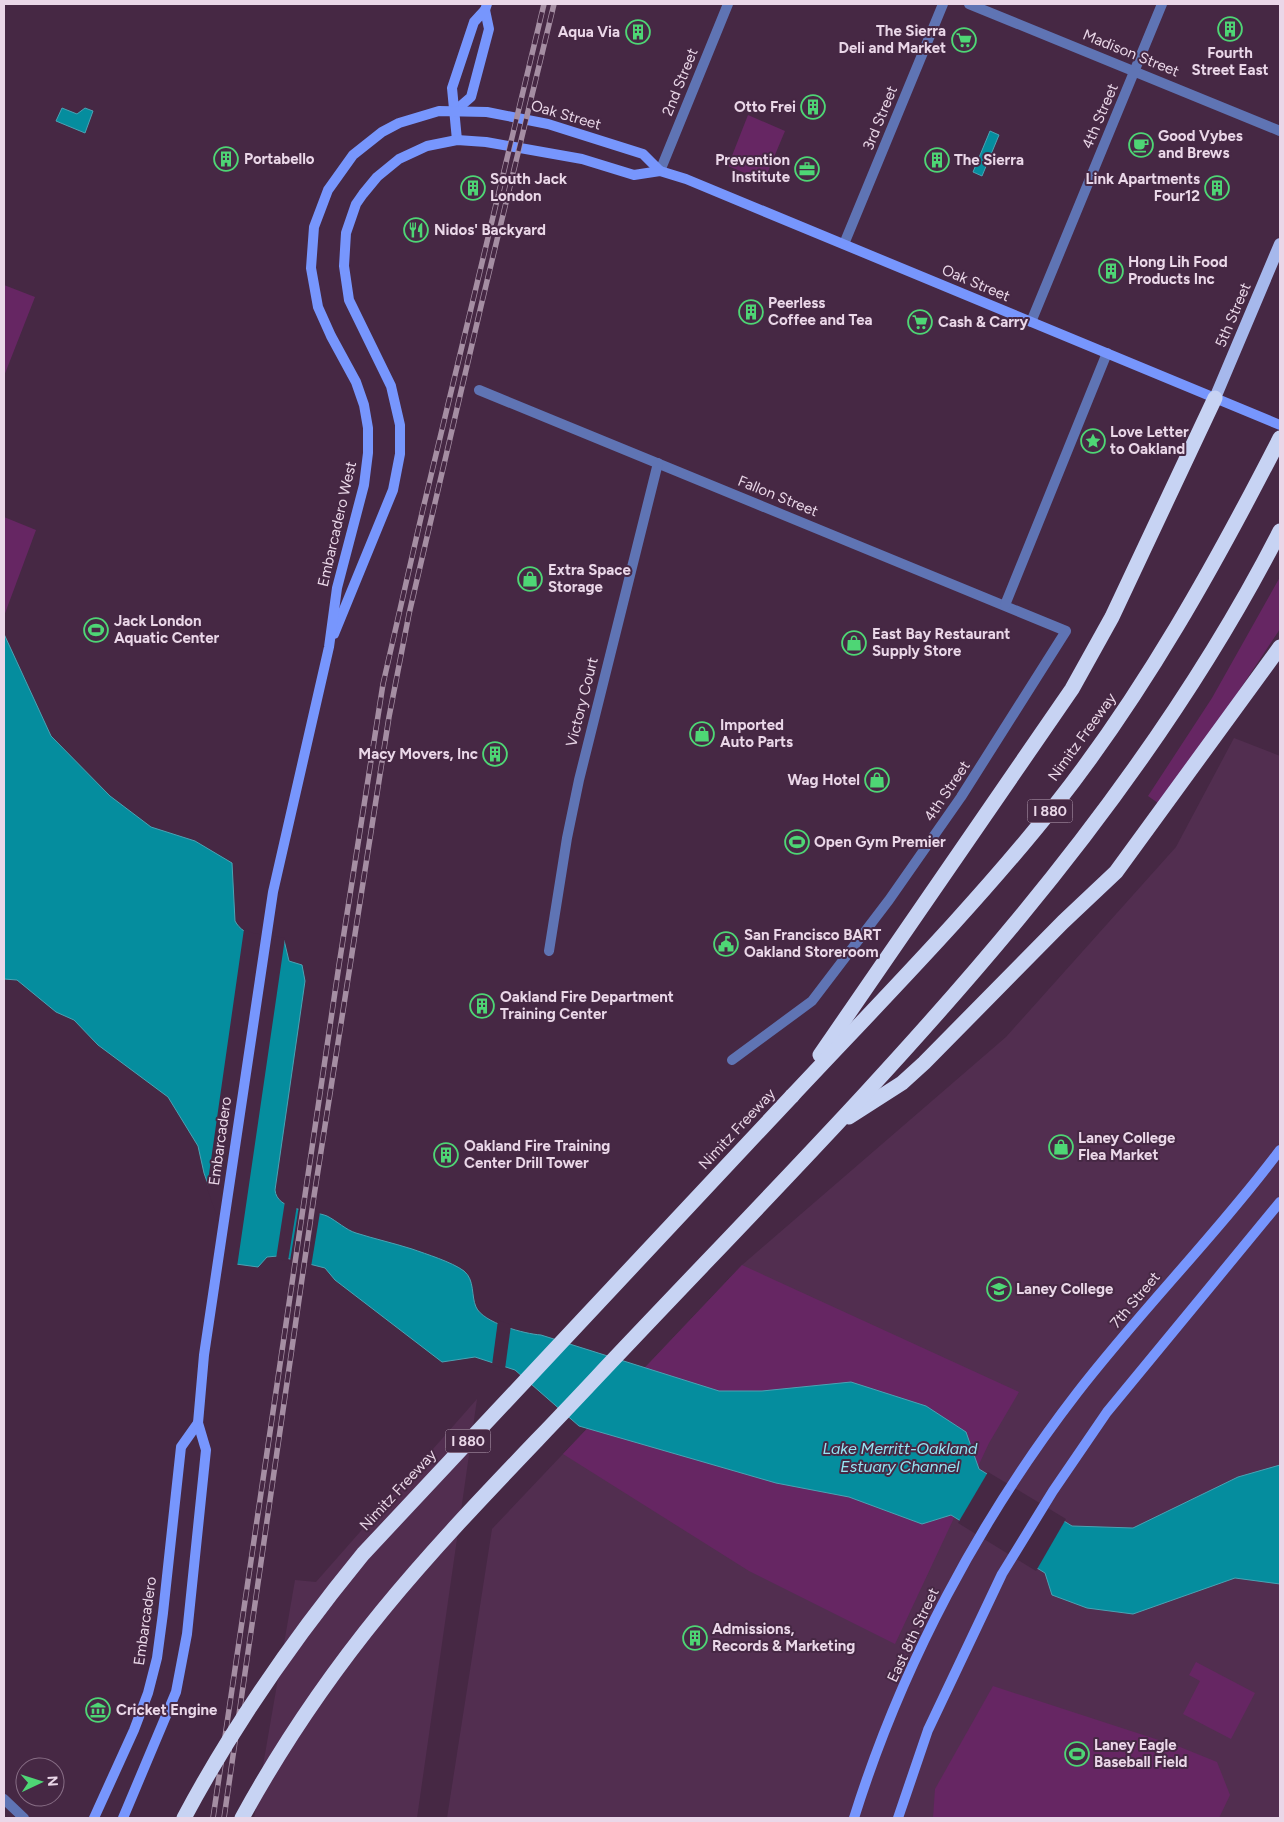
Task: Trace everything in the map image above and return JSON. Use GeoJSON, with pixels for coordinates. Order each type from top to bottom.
{"type":"FeatureCollection","features":[{"type":"Feature","properties":{"kind":"highway"},"geometry":{"type":"LineString","coordinates":[[792,1096],[1072,689],[1112,617],[1215,398]]}},
{"type":"Feature","properties":{"kind":"highway","name":"Nimitz Freeway"},"geometry":{"type":"LineString","coordinates":[[184,1818],[223,1750],[272,1673],[300,1633],[364,1554],[419,1492],[942,938],[1056,803],[1114,724],[1169,640],[1221,552],[1280,438]]}},
{"type":"Feature","properties":{"kind":"highway","name":"I 880"},"geometry":{"type":"LineString","coordinates":[[242,1818],[283,1749],[320,1693],[394,1597],[450,1534],[829,1130],[981,964],[1094,826],[1191,686],[1280,531]]}},
{"type":"Feature","properties":{"kind":"highway"},"geometry":{"type":"LineString","coordinates":[[829,1130],[902,1083],[919,1068],[1063,922],[1116,872],[1280,647]]}},
{"type":"Feature","properties":{"kind":"main road"},"geometry":{"type":"LineString","coordinates":[[456,110],[471,97],[489,29],[486,7]]}},
{"type":"Feature","properties":{"kind":"main road"},"geometry":{"type":"LineString","coordinates":[[457,140],[456,110],[452,88],[474,22],[486,7]]}},
{"type":"Feature","properties":{"kind":"main road","name":"Oak Street"},"geometry":{"type":"LineString","coordinates":[[456,110],[516,116],[575,132],[643,154],[660,171]]}},
{"type":"Feature","properties":{"kind":"main road","name":"Embarcadero West"},"geometry":{"type":"LineString","coordinates":[[278,865],[329,647],[337,588],[364,485],[368,453],[368,428],[364,405],[356,382],[331,336],[318,307],[311,268],[314,228],[328,190],[353,155],[367,143],[399,123],[439,111],[456,110]]}},
{"type":"Feature","properties":{"kind":"main road","name":"Oak Street"},"geometry":{"type":"LineString","coordinates":[[457,140],[486,142],[582,159],[634,175],[660,171],[686,179],[1280,425]]}},
{"type":"Feature","properties":{"kind":"main road","name":"Embarcadero West"},"geometry":{"type":"LineString","coordinates":[[329,647],[393,490],[400,454],[400,426],[391,386],[349,300],[344,266],[346,233],[356,204],[377,177],[399,159],[427,146],[457,140]]}},
{"type":"Feature","properties":{"kind":"main road","name":"5th Street"},"geometry":{"type":"LineString","coordinates":[[1215,398],[1280,244]]}},
{"type":"Feature","properties":{"kind":"main road","name":"Embarcadero"},"geometry":{"type":"LineString","coordinates":[[123,1818],[176,1692],[188,1634],[206,1450],[198,1423],[204,1355],[278,865]]}},
{"type":"Feature","properties":{"kind":"main road","name":"7th Street"},"geometry":{"type":"LineString","coordinates":[[1018,1474],[1078,1392],[1280,1150]]}},
{"type":"Feature","properties":{"kind":"main road"},"geometry":{"type":"LineString","coordinates":[[898,1818],[928,1730],[1002,1574],[1053,1491],[1108,1412],[1280,1202]]}},
{"type":"Feature","properties":{"kind":"main road","name":"Embarcadero"},"geometry":{"type":"LineString","coordinates":[[94,1818],[134,1730],[148,1693],[163,1613],[181,1447],[198,1423]]}},
{"type":"Feature","properties":{"kind":"main road","name":"East 8th Street"},"geometry":{"type":"LineString","coordinates":[[854,1818],[912,1668],[944,1600],[1018,1474]]}},
{"type":"Feature","properties":{"kind":"street","name":"2nd Street"},"geometry":{"type":"LineString","coordinates":[[660,171],[728,4]]}},
{"type":"Feature","properties":{"kind":"street","name":"3rd Street"},"geometry":{"type":"LineString","coordinates":[[844,244],[943,4]]}},
{"type":"Feature","properties":{"kind":"street","name":"Madison Street"},"geometry":{"type":"LineString","coordinates":[[969,4],[1280,131]]}},
{"type":"Feature","properties":{"kind":"street","name":"4th Street"},"geometry":{"type":"LineString","coordinates":[[1031,322],[1162,4]]}},
{"type":"Feature","properties":{"kind":"street"},"geometry":{"type":"LineString","coordinates":[[1005,606],[1108,354]]}},
{"type":"Feature","properties":{"kind":"street","name":"Fallon Street"},"geometry":{"type":"LineString","coordinates":[[479,390],[1066,631]]}},
{"type":"Feature","properties":{"kind":"street","name":"Victory Court"},"geometry":{"type":"LineString","coordinates":[[550,950],[567,838],[579,780],[658,463]]}},
{"type":"Feature","properties":{"kind":"street","name":"4th Street"},"geometry":{"type":"LineString","coordinates":[[732,1060],[812,1001],[889,900],[961,798],[1066,631]]}},
{"type":"Feature","properties":{"kind":"street"},"geometry":{"type":"LineString","coordinates":[[4,1799],[24,1818]]}},
{"type":"Feature","properties":{"kind":"shaded area"},"geometry":{"type":"Polygon","coordinates":[[[748,115],[785,131],[764,181],[728,166],[748,115]]]}},
{"type":"Feature","properties":{"kind":"shaded area"},"geometry":{"type":"Polygon","coordinates":[[[4,285],[35,297],[4,376],[4,285]]]}},
{"type":"Feature","properties":{"kind":"shaded area"},"geometry":{"type":"Polygon","coordinates":[[[4,517],[36,530],[4,616],[4,517]]]}},
{"type":"Feature","properties":{"kind":"shaded area"},"geometry":{"type":"Polygon","coordinates":[[[1280,577],[1280,629],[1205,742],[1158,803],[1148,796],[1212,698],[1280,577]]]}},
{"type":"Feature","properties":{"kind":"shaded area","name":"Laney College"},"geometry":{"type":"Polygon","coordinates":[[[1234,738],[1280,756],[1280,1818],[447,1818],[492,1529],[742,1265],[1006,1037],[1176,847],[1234,738]]]}},
{"type":"Feature","properties":{"kind":"shaded area"},"geometry":{"type":"Polygon","coordinates":[[[742,1265],[1019,1392],[989,1443],[895,1644],[749,1571],[563,1454],[742,1265]]]}},
{"type":"Feature","properties":{"kind":"shaded area"},"geometry":{"type":"Polygon","coordinates":[[[477,1399],[417,1818],[254,1818],[295,1580],[316,1582],[477,1399]]]}},
{"type":"Feature","properties":{"kind":"shaded area"},"geometry":{"type":"Polygon","coordinates":[[[1196,1662],[1255,1693],[1231,1739],[1183,1714],[1200,1681],[1189,1675],[1196,1662]]]}},
{"type":"Feature","properties":{"kind":"shaded area","name":"Laney Eagle Baseball Field"},"geometry":{"type":"Polygon","coordinates":[[[993,1686],[1180,1747],[1217,1762],[1230,1795],[1219,1818],[933,1818],[935,1789],[993,1686]]]}},
{"type":"Feature","properties":{"kind":"water"},"geometry":{"type":"Polygon","coordinates":[[[62,108],[77,114],[85,108],[93,111],[85,133],[56,121],[62,108]]]}},
{"type":"Feature","properties":{"kind":"water"},"geometry":{"type":"Polygon","coordinates":[[[990,131],[999,135],[982,176],[973,172],[990,131]]]}},
{"type":"Feature","properties":{"kind":"water","name":"Lake Merritt-Oakland Estuary Channel"},"geometry":{"type":"Polygon","coordinates":[[[4,634],[51,736],[110,796],[151,827],[195,841],[232,863],[235,921],[239,927],[256,936],[284,940],[289,961],[302,965],[305,981],[275,1190],[277,1197],[282,1202],[296,1209],[327,1216],[356,1233],[412,1249],[453,1264],[464,1271],[470,1279],[474,1303],[480,1313],[505,1327],[541,1335],[719,1391],[762,1391],[851,1382],[926,1406],[966,1432],[979,1469],[1072,1526],[1133,1528],[1238,1477],[1280,1465],[1280,1584],[1235,1578],[1133,1614],[1087,1608],[1052,1595],[1045,1573],[951,1515],[922,1524],[849,1497],[776,1483],[579,1426],[515,1370],[475,1357],[442,1362],[335,1280],[325,1268],[278,1256],[267,1257],[258,1267],[236,1264],[204,1173],[198,1146],[168,1097],[98,1045],[74,1020],[56,1012],[17,980],[4,979],[4,634]]]}},
{"type":"Feature","properties":{"kind":"pier"},"geometry":{"type":"Polygon","coordinates":[[[244,929],[253,933],[285,938],[237,1267],[234,1265],[207,1188],[244,929]]]}},
{"type":"Feature","properties":{"kind":"pier"},"geometry":{"type":"Polygon","coordinates":[[[285,1201],[297,1205],[288,1261],[276,1259],[285,1201]]]}},
{"type":"Feature","properties":{"kind":"pier"},"geometry":{"type":"Polygon","coordinates":[[[299,1206],[320,1212],[311,1267],[290,1261],[299,1206]]]}},
{"type":"Feature","properties":{"kind":"pier"},"geometry":{"type":"Polygon","coordinates":[[[498,1320],[511,1325],[505,1369],[492,1365],[498,1320]]]}},
{"type":"Feature","properties":{"kind":"pier"},"geometry":{"type":"Polygon","coordinates":[[[988,1472],[1066,1519],[1036,1571],[958,1523],[988,1472]]]}},
{"type":"Feature","properties":{"kind":"railway"},"geometry":{"type":"LineString","coordinates":[[213,1818],[339,965],[383,684],[544,4]]}},
{"type":"Feature","properties":{"kind":"railway"},"geometry":{"type":"LineString","coordinates":[[224,1818],[314,1196],[389,717],[409,614],[554,4]]}},
{"type":"Feature","properties":{"kind":"place","name":"Fourth Street East"},"geometry":{"type":"Point","coordinates":[1230,29]}},
{"type":"Feature","properties":{"kind":"place","name":"Aqua Via"},"geometry":{"type":"Point","coordinates":[638,32]}},
{"type":"Feature","properties":{"kind":"place","name":"The Sierra Deli and Market"},"geometry":{"type":"Point","coordinates":[964,40]}},
{"type":"Feature","properties":{"kind":"place","name":"Otto Frei"},"geometry":{"type":"Point","coordinates":[813,107]}},
{"type":"Feature","properties":{"kind":"place","name":"Good Vybes and Brews"},"geometry":{"type":"Point","coordinates":[1141,145]}},
{"type":"Feature","properties":{"kind":"place","name":"Portabello"},"geometry":{"type":"Point","coordinates":[226,159]}},
{"type":"Feature","properties":{"kind":"place","name":"The Sierra"},"geometry":{"type":"Point","coordinates":[937,160]}},
{"type":"Feature","properties":{"kind":"place","name":"Prevention Institute"},"geometry":{"type":"Point","coordinates":[807,169]}},
{"type":"Feature","properties":{"kind":"place","name":"South Jack London"},"geometry":{"type":"Point","coordinates":[473,188]}},
{"type":"Feature","properties":{"kind":"place","name":"Link Apartments Four12"},"geometry":{"type":"Point","coordinates":[1217,188]}},
{"type":"Feature","properties":{"kind":"place","name":"Nidos' Backyard"},"geometry":{"type":"Point","coordinates":[416,230]}},
{"type":"Feature","properties":{"kind":"place","name":"Hong Lih Food Products Inc"},"geometry":{"type":"Point","coordinates":[1111,271]}},
{"type":"Feature","properties":{"kind":"place","name":"Peerless Coffee and Tea"},"geometry":{"type":"Point","coordinates":[751,312]}},
{"type":"Feature","properties":{"kind":"place","name":"Cash & Carry"},"geometry":{"type":"Point","coordinates":[920,322]}},
{"type":"Feature","properties":{"kind":"place","name":"Love Letter to Oakland"},"geometry":{"type":"Point","coordinates":[1093,441]}},
{"type":"Feature","properties":{"kind":"place","name":"Extra Space Storage"},"geometry":{"type":"Point","coordinates":[530,579]}},
{"type":"Feature","properties":{"kind":"place","name":"Jack London Aquatic Center"},"geometry":{"type":"Point","coordinates":[96,630]}},
{"type":"Feature","properties":{"kind":"place","name":"East Bay Restaurant Supply Store"},"geometry":{"type":"Point","coordinates":[854,643]}},
{"type":"Feature","properties":{"kind":"place","name":"Imported Auto Parts"},"geometry":{"type":"Point","coordinates":[702,734]}},
{"type":"Feature","properties":{"kind":"place","name":"Macy Movers, Inc"},"geometry":{"type":"Point","coordinates":[495,754]}},
{"type":"Feature","properties":{"kind":"place","name":"Wag Hotel"},"geometry":{"type":"Point","coordinates":[877,780]}},
{"type":"Feature","properties":{"kind":"place","name":"Open Gym Premier"},"geometry":{"type":"Point","coordinates":[797,842]}},
{"type":"Feature","properties":{"kind":"place","name":"San Francisco BART Oakland Storeroom"},"geometry":{"type":"Point","coordinates":[726,944]}},
{"type":"Feature","properties":{"kind":"place","name":"Oakland Fire Department Training Center"},"geometry":{"type":"Point","coordinates":[482,1006]}},
{"type":"Feature","properties":{"kind":"place","name":"Laney College Flea Market"},"geometry":{"type":"Point","coordinates":[1061,1147]}},
{"type":"Feature","properties":{"kind":"place","name":"Oakland Fire Training Center Drill Tower"},"geometry":{"type":"Point","coordinates":[446,1155]}},
{"type":"Feature","properties":{"kind":"place","name":"Laney College"},"geometry":{"type":"Point","coordinates":[999,1289]}},
{"type":"Feature","properties":{"kind":"place","name":"Admissions, Records & Marketing"},"geometry":{"type":"Point","coordinates":[695,1638]}},
{"type":"Feature","properties":{"kind":"place","name":"Cricket Engine"},"geometry":{"type":"Point","coordinates":[98,1710]}},
{"type":"Feature","properties":{"kind":"place","name":"Laney Eagle Baseball Field"},"geometry":{"type":"Point","coordinates":[1077,1754]}}]}
